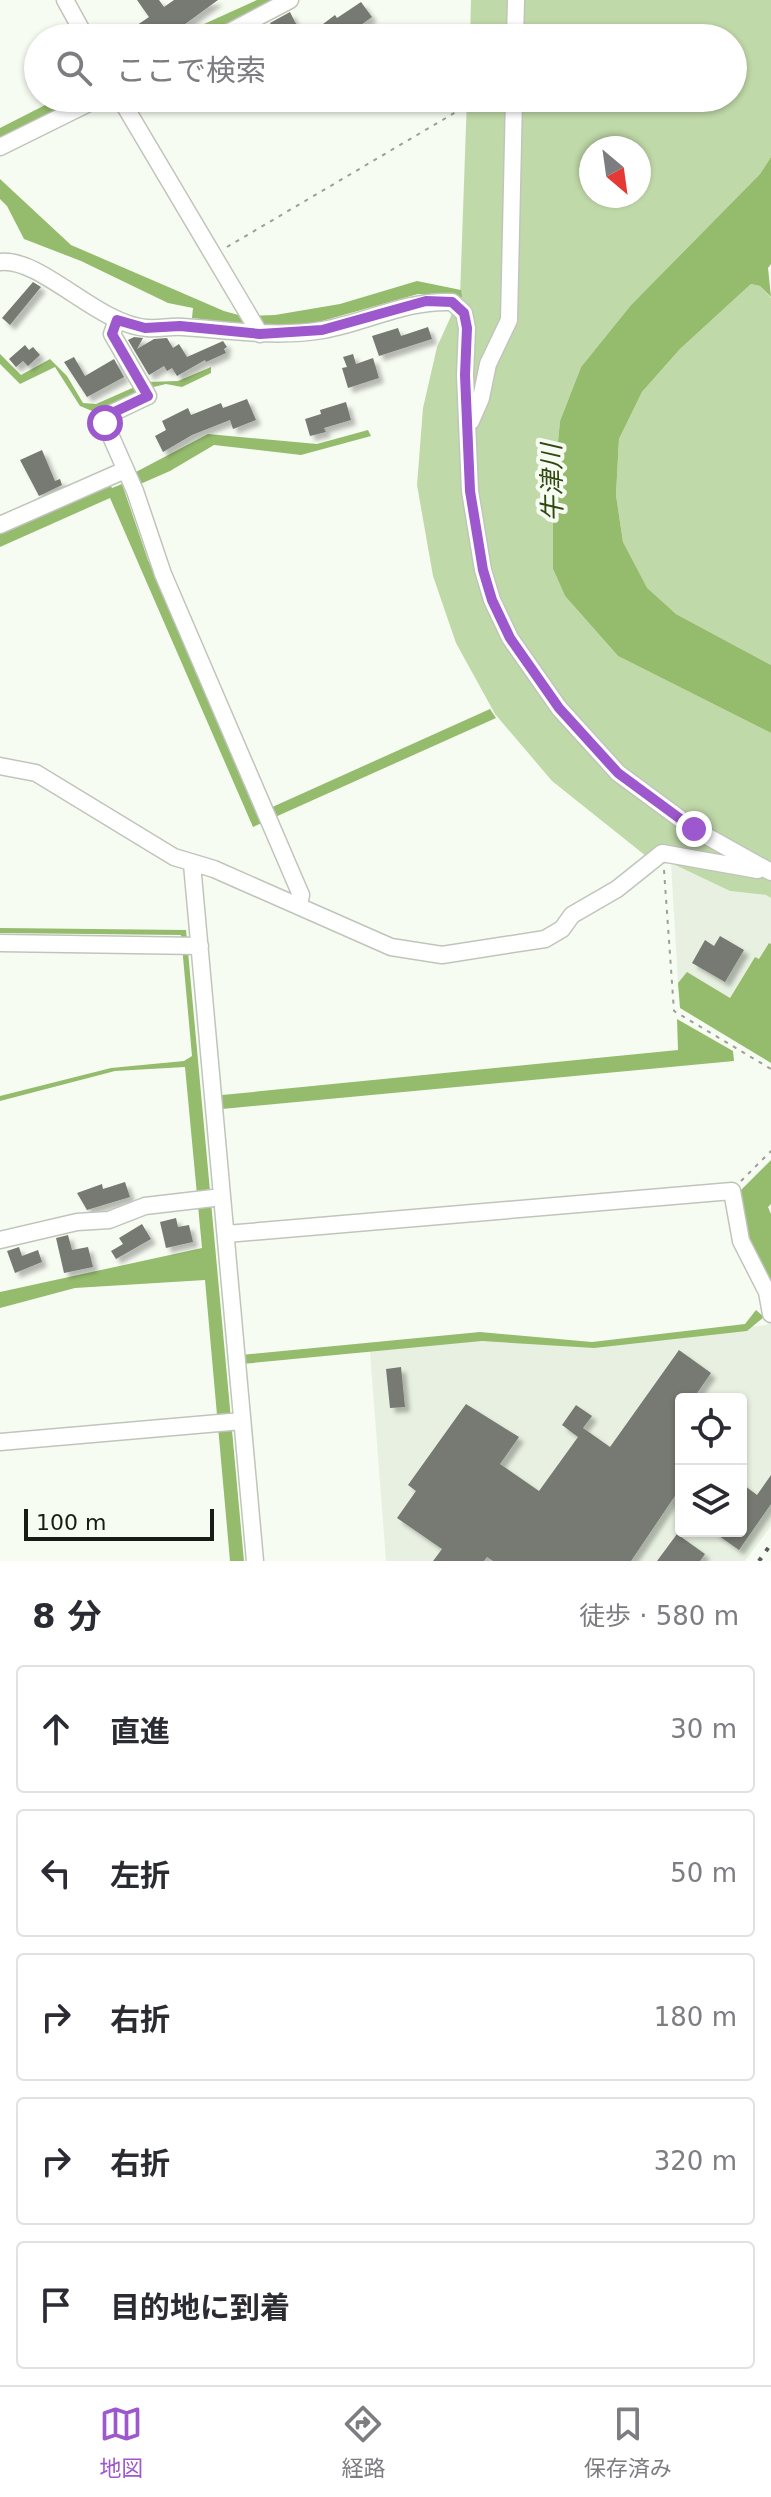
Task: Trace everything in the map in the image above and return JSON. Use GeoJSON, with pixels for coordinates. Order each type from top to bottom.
{"type":"FeatureCollection","features":[{"type":"Feature","properties":{"kind":"street"},"geometry":{"type":"LineString","coordinates":[[244,24],[290,0]]}},
{"type":"Feature","properties":{"kind":"street"},"geometry":{"type":"LineString","coordinates":[[515,24],[516,0]]}},
{"type":"Feature","properties":{"kind":"street"},"geometry":{"type":"LineString","coordinates":[[67,1],[79,24]]}},
{"type":"Feature","properties":{"kind":"street"},"geometry":{"type":"LineString","coordinates":[[0,147],[71,112]]}},
{"type":"Feature","properties":{"kind":"street"},"geometry":{"type":"LineString","coordinates":[[128,112],[260,334]]}},
{"type":"Feature","properties":{"kind":"street"},"geometry":{"type":"LineString","coordinates":[[469,427],[481,398],[488,364],[509,320],[514,112]]}},
{"type":"Feature","properties":{"kind":"street"},"geometry":{"type":"LineString","coordinates":[[0,262],[21,262],[117,320],[145,328],[180,326],[260,334],[322,330],[426,301],[452,302],[464,313],[467,328],[465,375],[470,491],[483,570],[492,600],[510,638],[559,708],[618,773],[694,829],[771,872]]}},
{"type":"Feature","properties":{"kind":"street"},"geometry":{"type":"LineString","coordinates":[[117,320],[112,334],[148,396],[108,415],[105,423],[163,574],[301,895],[299,905]]}},
{"type":"Feature","properties":{"kind":"street"},"geometry":{"type":"LineString","coordinates":[[0,525],[125,470]]}},
{"type":"Feature","properties":{"kind":"street"},"geometry":{"type":"LineString","coordinates":[[0,766],[36,773],[174,857],[214,869],[391,947],[442,955],[545,939],[562,929],[572,915],[617,889],[662,853],[771,872]]}},
{"type":"Feature","properties":{"kind":"street"},"geometry":{"type":"LineString","coordinates":[[192,864],[190,946],[226,1234],[255,1561]]}},
{"type":"Feature","properties":{"kind":"street"},"geometry":{"type":"LineString","coordinates":[[0,943],[190,946]]}},
{"type":"Feature","properties":{"kind":"street"},"geometry":{"type":"LineString","coordinates":[[226,1234],[732,1191],[741,1241],[767,1292],[770,1313]]}},
{"type":"Feature","properties":{"kind":"street"},"geometry":{"type":"LineString","coordinates":[[0,1240],[77,1222],[109,1220],[145,1206],[222,1197]]}},
{"type":"Feature","properties":{"kind":"street"},"geometry":{"type":"LineString","coordinates":[[0,1442],[242,1421]]}},
{"type":"Feature","properties":{"kind":"path"},"geometry":{"type":"LineString","coordinates":[[213,255],[456,112]]}},
{"type":"Feature","properties":{"kind":"path"},"geometry":{"type":"LineString","coordinates":[[662,853],[674,1011],[771,1069]]}},
{"type":"Feature","properties":{"kind":"path"},"geometry":{"type":"LineString","coordinates":[[732,1191],[771,1151]]}},
{"type":"Feature","properties":{"kind":"shaded area"},"geometry":{"type":"Polygon","coordinates":[[[257,0],[279,0],[234,24],[204,24],[257,0]]]}},
{"type":"Feature","properties":{"kind":"shaded area"},"geometry":{"type":"Polygon","coordinates":[[[471,0],[771,0],[771,157],[760,174],[631,305],[581,367],[560,421],[553,492],[553,569],[565,596],[618,656],[771,733],[771,898],[730,891],[671,863],[656,864],[552,781],[495,714],[456,643],[433,576],[417,485],[423,408],[437,347],[460,296],[467,112],[747,112],[747,24],[470,24],[471,0]]]}},
{"type":"Feature","properties":{"kind":"shaded area"},"geometry":{"type":"Polygon","coordinates":[[[31,112],[51,112],[0,138],[0,128],[31,112]]]}},
{"type":"Feature","properties":{"kind":"shaded area"},"geometry":{"type":"Polygon","coordinates":[[[771,157],[771,264],[768,268],[771,297],[760,286],[751,284],[680,349],[642,392],[619,439],[616,495],[623,542],[647,588],[676,614],[771,665],[771,733],[618,656],[565,596],[553,569],[553,492],[560,421],[581,367],[631,305],[760,174],[771,157]]]}},
{"type":"Feature","properties":{"kind":"shaded area"},"geometry":{"type":"Polygon","coordinates":[[[0,179],[71,245],[242,316],[275,315],[340,304],[417,281],[461,290],[462,297],[418,294],[315,323],[264,327],[192,318],[193,308],[168,303],[81,261],[24,239],[7,206],[0,199],[0,179]]]}},
{"type":"Feature","properties":{"kind":"shaded area"},"geometry":{"type":"Polygon","coordinates":[[[751,284],[760,286],[771,298],[771,665],[676,614],[646,588],[623,542],[616,495],[619,439],[642,392],[680,349],[751,284]]]}},
{"type":"Feature","properties":{"kind":"shaded area"},"geometry":{"type":"Polygon","coordinates":[[[0,354],[21,375],[50,359],[67,376],[83,403],[96,404],[146,382],[178,381],[211,367],[211,373],[182,387],[166,384],[137,391],[97,413],[80,406],[55,367],[20,384],[0,364],[0,354]]]}},
{"type":"Feature","properties":{"kind":"shaded area"},"geometry":{"type":"Polygon","coordinates":[[[368,430],[371,436],[301,455],[214,445],[170,471],[138,485],[134,473],[208,434],[317,444],[368,430]]]}},
{"type":"Feature","properties":{"kind":"shaded area"},"geometry":{"type":"Polygon","coordinates":[[[110,484],[112,488],[122,484],[148,560],[259,813],[490,709],[496,718],[253,827],[110,498],[0,547],[0,534],[110,484]]]}},
{"type":"Feature","properties":{"kind":"shaded area"},"geometry":{"type":"Polygon","coordinates":[[[671,863],[730,891],[771,898],[771,944],[759,960],[755,957],[729,999],[687,973],[678,983],[671,863]]]}},
{"type":"Feature","properties":{"kind":"shaded area"},"geometry":{"type":"Polygon","coordinates":[[[0,928],[186,930],[244,1561],[230,1561],[205,1280],[75,1288],[0,1308],[0,1292],[202,1248],[185,1067],[115,1071],[0,1101],[0,1096],[111,1068],[184,1061],[192,1056],[181,935],[0,933],[0,928]]]}},
{"type":"Feature","properties":{"kind":"shaded area"},"geometry":{"type":"Polygon","coordinates":[[[769,943],[771,1063],[680,1008],[678,983],[687,972],[730,998],[755,957],[759,959],[769,943]]]}},
{"type":"Feature","properties":{"kind":"shaded area"},"geometry":{"type":"Polygon","coordinates":[[[677,1019],[733,1051],[734,1061],[222,1109],[222,1095],[678,1050],[677,1019]]]}},
{"type":"Feature","properties":{"kind":"shaded area"},"geometry":{"type":"Polygon","coordinates":[[[771,1160],[771,1204],[768,1207],[771,1214],[771,1290],[745,1240],[738,1193],[771,1160]]]}},
{"type":"Feature","properties":{"kind":"shaded area"},"geometry":{"type":"Polygon","coordinates":[[[756,1310],[764,1317],[747,1331],[594,1348],[482,1341],[242,1364],[241,1355],[480,1332],[592,1342],[745,1324],[756,1310]]]}},
{"type":"Feature","properties":{"kind":"shaded area"},"geometry":{"type":"Polygon","coordinates":[[[771,1320],[771,1526],[745,1561],[386,1561],[372,1347],[483,1338],[595,1344],[766,1325],[771,1320]]]}},
{"type":"Feature","properties":{"kind":"building"},"geometry":{"type":"Polygon","coordinates":[[[137,0],[159,0],[164,7],[174,0],[218,0],[185,24],[139,24],[149,17],[137,0]]]}},
{"type":"Feature","properties":{"kind":"building"},"geometry":{"type":"Polygon","coordinates":[[[361,2],[372,17],[362,24],[323,24],[335,15],[337,18],[361,2]]]}},
{"type":"Feature","properties":{"kind":"building"},"geometry":{"type":"Polygon","coordinates":[[[290,12],[296,24],[271,24],[290,12]]]}},
{"type":"Feature","properties":{"kind":"building"},"geometry":{"type":"Polygon","coordinates":[[[33,282],[41,287],[10,325],[2,318],[33,282]]]}},
{"type":"Feature","properties":{"kind":"building"},"geometry":{"type":"Polygon","coordinates":[[[428,327],[432,339],[379,356],[372,336],[398,328],[401,336],[428,327]]]}},
{"type":"Feature","properties":{"kind":"building"},"geometry":{"type":"Polygon","coordinates":[[[143,338],[137,349],[154,339],[167,338],[173,348],[179,344],[187,357],[223,341],[227,347],[224,349],[226,353],[205,360],[177,376],[172,368],[167,371],[164,366],[149,375],[128,340],[143,338]]]}},
{"type":"Feature","properties":{"kind":"building"},"geometry":{"type":"Polygon","coordinates":[[[25,345],[29,350],[33,347],[40,355],[28,366],[23,361],[16,367],[9,359],[25,345]]]}},
{"type":"Feature","properties":{"kind":"building"},"geometry":{"type":"Polygon","coordinates":[[[353,354],[356,364],[373,358],[379,378],[348,388],[342,368],[347,367],[343,357],[353,354]]]}},
{"type":"Feature","properties":{"kind":"building"},"geometry":{"type":"Polygon","coordinates":[[[74,357],[85,376],[114,359],[124,377],[87,397],[64,362],[74,357]]]}},
{"type":"Feature","properties":{"kind":"building"},"geometry":{"type":"Polygon","coordinates":[[[247,399],[256,420],[233,429],[230,420],[192,435],[163,452],[155,436],[166,430],[162,421],[188,408],[191,415],[221,403],[223,408],[247,399]]]}},
{"type":"Feature","properties":{"kind":"building"},"geometry":{"type":"Polygon","coordinates":[[[346,402],[351,420],[310,436],[305,419],[321,414],[320,410],[346,402]]]}},
{"type":"Feature","properties":{"kind":"building"},"geometry":{"type":"Polygon","coordinates":[[[42,450],[55,481],[60,479],[62,485],[39,496],[20,460],[42,450]]]}},
{"type":"Feature","properties":{"kind":"building"},"geometry":{"type":"Polygon","coordinates":[[[720,936],[744,950],[725,982],[692,963],[705,940],[714,946],[720,936]]]}},
{"type":"Feature","properties":{"kind":"building"},"geometry":{"type":"Polygon","coordinates":[[[125,1182],[130,1197],[87,1210],[77,1193],[102,1184],[103,1189],[125,1182]]]}},
{"type":"Feature","properties":{"kind":"building"},"geometry":{"type":"Polygon","coordinates":[[[176,1218],[178,1227],[189,1225],[193,1242],[166,1248],[160,1222],[176,1218]]]}},
{"type":"Feature","properties":{"kind":"building"},"geometry":{"type":"Polygon","coordinates":[[[142,1224],[151,1239],[116,1259],[111,1251],[123,1244],[119,1238],[142,1224]]]}},
{"type":"Feature","properties":{"kind":"building"},"geometry":{"type":"Polygon","coordinates":[[[68,1235],[72,1250],[88,1247],[93,1267],[64,1273],[56,1238],[68,1235]]]}},
{"type":"Feature","properties":{"kind":"building"},"geometry":{"type":"Polygon","coordinates":[[[19,1247],[22,1256],[38,1250],[42,1262],[15,1273],[7,1251],[19,1247]]]}},
{"type":"Feature","properties":{"kind":"building"},"geometry":{"type":"Polygon","coordinates":[[[679,1350],[711,1373],[697,1393],[675,1393],[675,1496],[631,1561],[493,1561],[487,1557],[484,1561],[433,1561],[442,1549],[397,1518],[416,1491],[408,1485],[466,1404],[519,1437],[500,1464],[539,1491],[578,1437],[562,1425],[576,1405],[592,1416],[583,1428],[610,1447],[679,1350]]]}},
{"type":"Feature","properties":{"kind":"building"},"geometry":{"type":"Polygon","coordinates":[[[401,1367],[405,1407],[390,1408],[386,1369],[401,1367]]]}},
{"type":"Feature","properties":{"kind":"building"},"geometry":{"type":"Polygon","coordinates":[[[771,1475],[771,1504],[739,1550],[721,1537],[747,1537],[747,1488],[757,1495],[771,1475]]]}},
{"type":"Feature","properties":{"kind":"building"},"geometry":{"type":"Polygon","coordinates":[[[675,1537],[681,1537],[705,1554],[700,1561],[657,1561],[675,1537]]]}},
{"type":"Feature","properties":{"kind":"railway"},"geometry":{"type":"LineString","coordinates":[[759,1561],[771,1544]]}},
{"type":"Feature","properties":{"kind":"route"},"geometry":{"type":"LineString","coordinates":[[105,423],[108,415],[148,396],[112,334],[117,320],[145,328],[180,326],[260,334],[322,330],[426,301],[452,302],[464,313],[467,328],[465,375],[470,491],[483,570],[492,600],[510,638],[559,708],[618,773],[694,829]]}},
{"type":"Feature","properties":{"kind":"water label","name":"牛津川"},"geometry":{"type":"Point","coordinates":[552,483]}}]}
